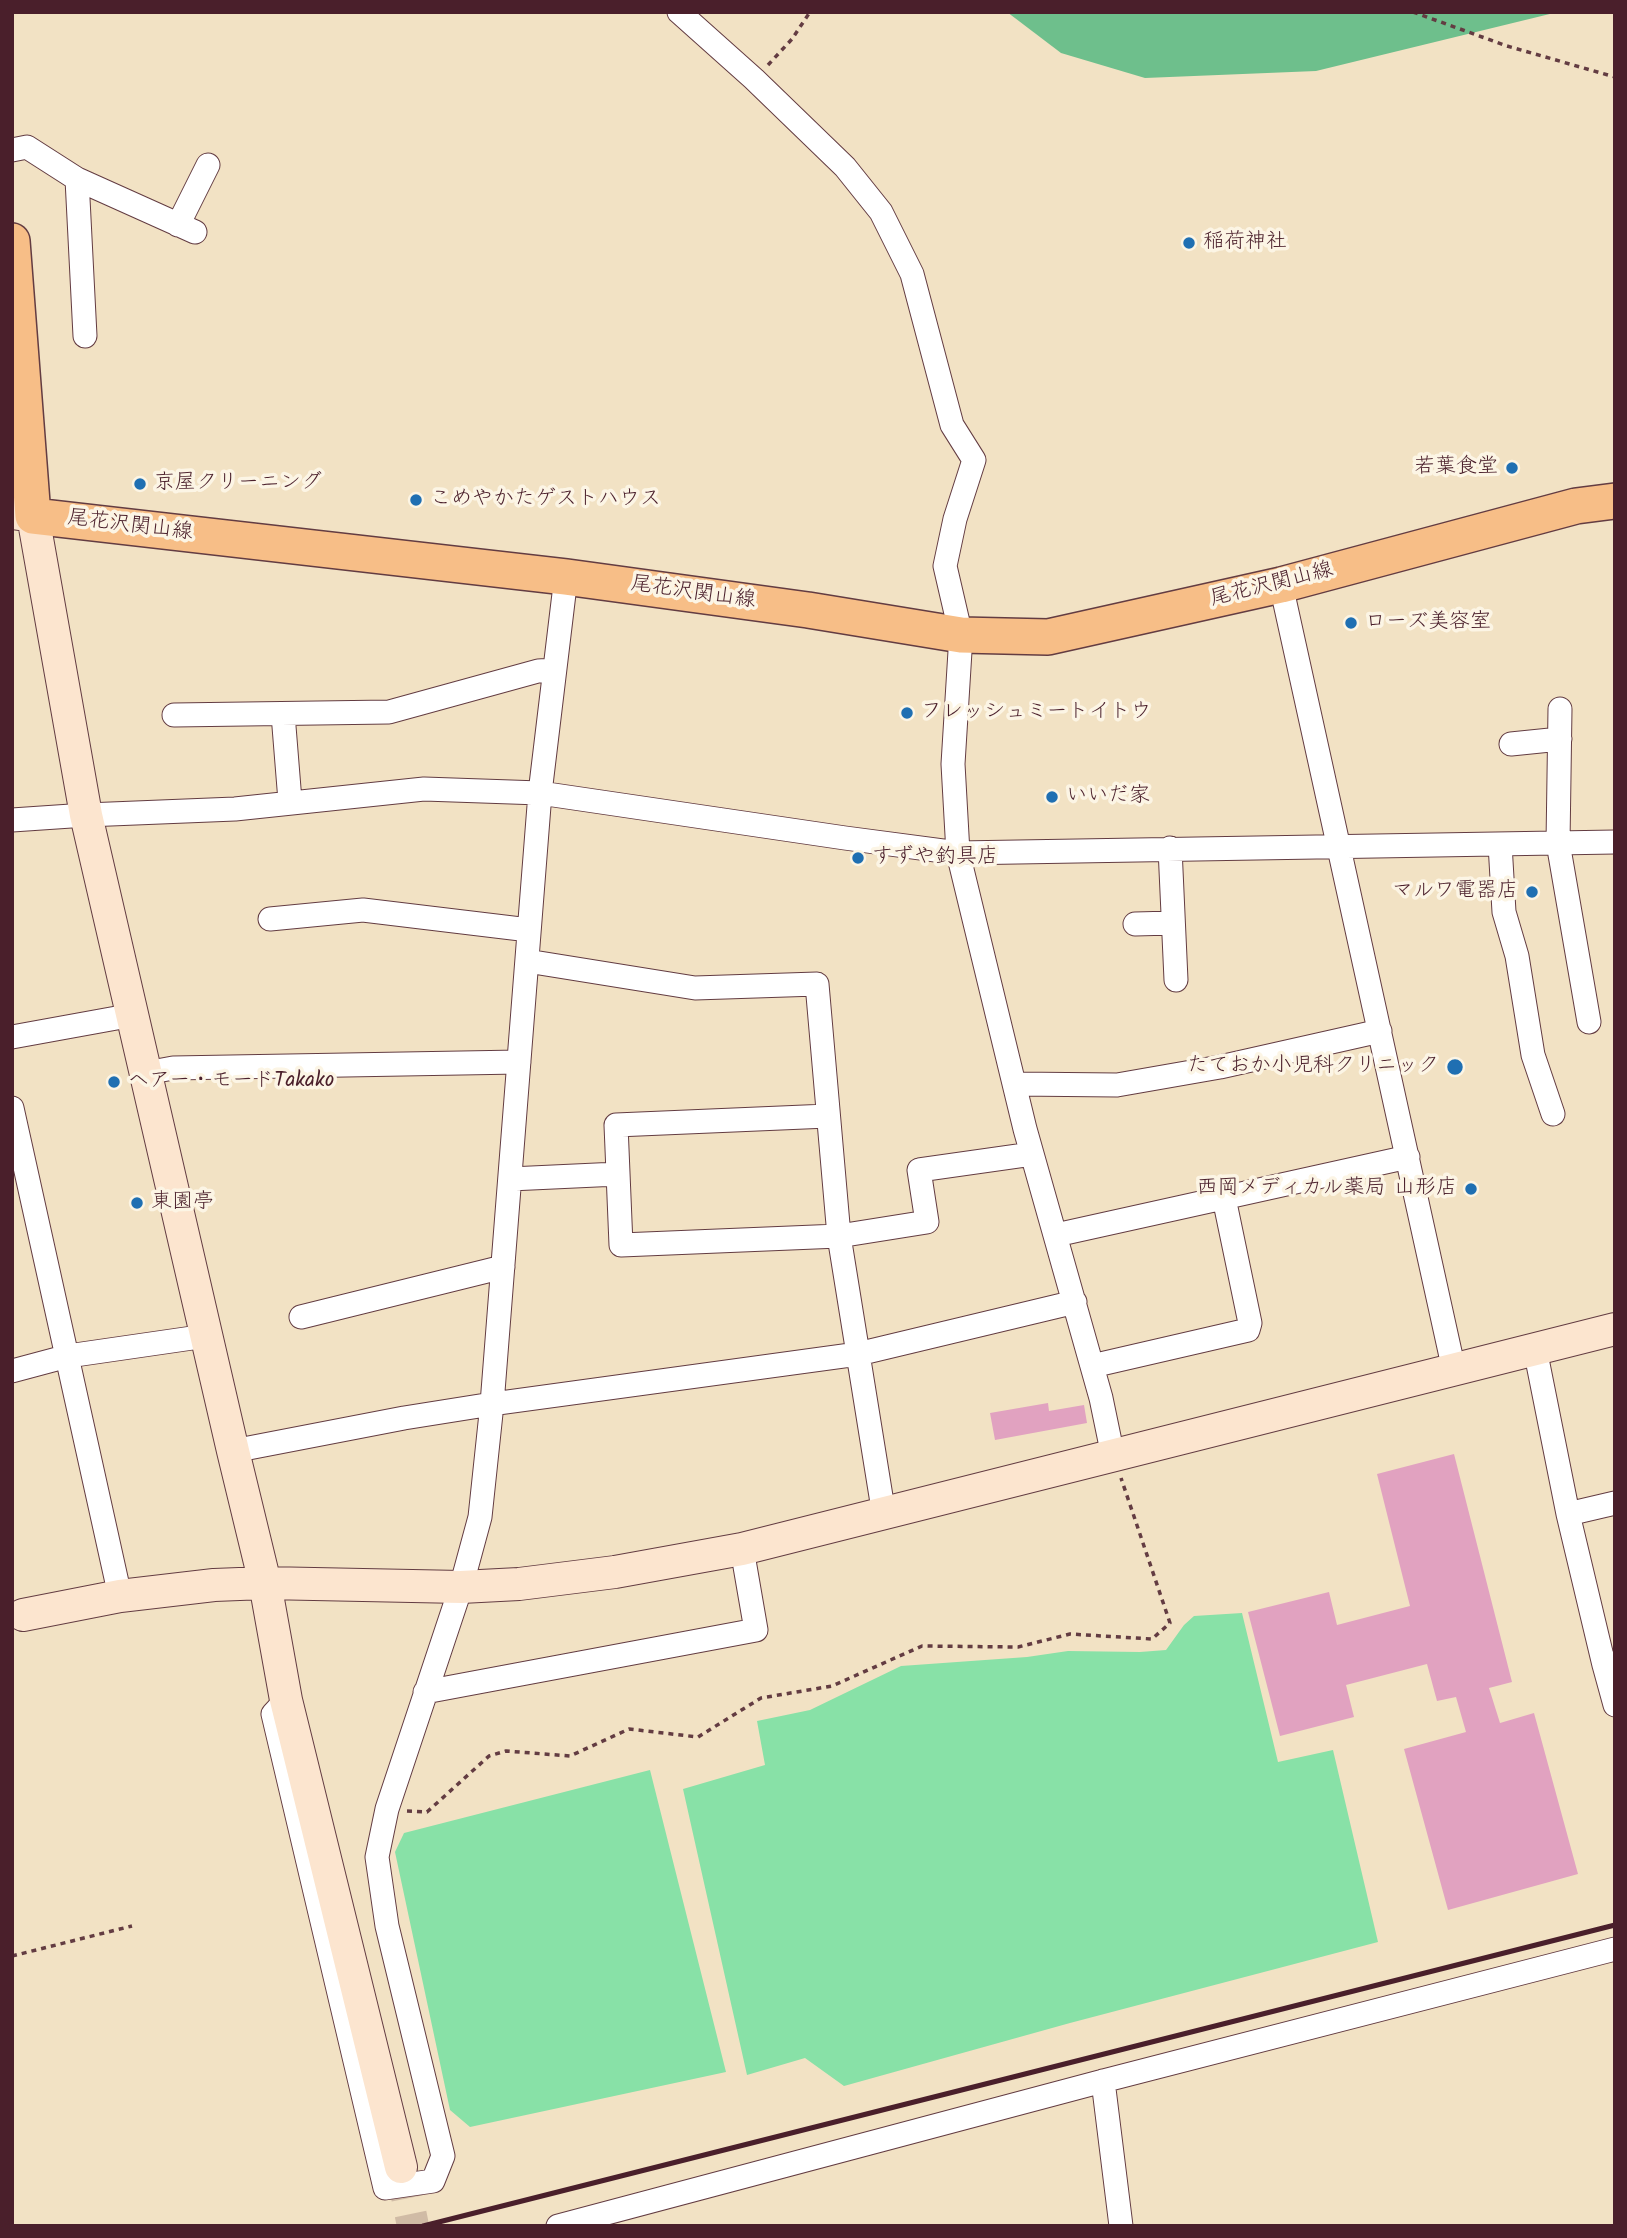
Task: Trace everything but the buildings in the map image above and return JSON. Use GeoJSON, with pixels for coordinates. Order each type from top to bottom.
{"type":"FeatureCollection","features":[{"type":"Feature","properties":{"kind":"main road"},"geometry":{"type":"LineString","coordinates":[[12,241],[22,515]]}},
{"type":"Feature","properties":{"kind":"main road","name":"尾花沢関山線"},"geometry":{"type":"LineString","coordinates":[[22,515],[566,577],[808,610],[961,635],[1048,637],[1281,585],[1576,506],[1615,500]]}},
{"type":"Feature","properties":{"kind":"street"},"geometry":{"type":"LineString","coordinates":[[679,12],[754,79],[845,167],[881,212],[912,274],[952,425],[974,460],[955,519],[945,566],[961,635],[953,764],[958,853],[1032,1154],[1075,1302],[1113,1456]]}},
{"type":"Feature","properties":{"kind":"street"},"geometry":{"type":"LineString","coordinates":[[12,150],[27,147],[77,179],[186,228],[208,165]]}},
{"type":"Feature","properties":{"kind":"street"},"geometry":{"type":"LineString","coordinates":[[77,179],[85,336]]}},
{"type":"Feature","properties":{"kind":"street"},"geometry":{"type":"LineString","coordinates":[[22,515],[86,815],[265,1583],[286,1700],[401,2166]]}},
{"type":"Feature","properties":{"kind":"street"},"geometry":{"type":"LineString","coordinates":[[286,1700],[273,1714],[385,2188],[433,2181],[443,2156],[387,1926],[377,1857],[387,1809],[461,1587],[480,1517],[492,1404],[540,793],[566,577]]}},
{"type":"Feature","properties":{"kind":"street"},"geometry":{"type":"LineString","coordinates":[[1281,585],[1454,1370]]}},
{"type":"Feature","properties":{"kind":"street"},"geometry":{"type":"LineString","coordinates":[[174,715],[389,712],[538,671],[554,670]]}},
{"type":"Feature","properties":{"kind":"street"},"geometry":{"type":"LineString","coordinates":[[1560,709],[1558,843],[1589,1022]]}},
{"type":"Feature","properties":{"kind":"street"},"geometry":{"type":"LineString","coordinates":[[283,714],[290,802]]}},
{"type":"Feature","properties":{"kind":"street"},"geometry":{"type":"LineString","coordinates":[[1511,744],[1560,739]]}},
{"type":"Feature","properties":{"kind":"street"},"geometry":{"type":"LineString","coordinates":[[12,820],[236,809],[424,789],[540,793],[958,853],[1615,842]]}},
{"type":"Feature","properties":{"kind":"street"},"geometry":{"type":"LineString","coordinates":[[1500,844],[1504,912],[1517,956],[1533,1055],[1553,1114]]}},
{"type":"Feature","properties":{"kind":"street"},"geometry":{"type":"LineString","coordinates":[[1170,848],[1176,980]]}},
{"type":"Feature","properties":{"kind":"street"},"geometry":{"type":"LineString","coordinates":[[270,919],[363,910],[529,930]]}},
{"type":"Feature","properties":{"kind":"street"},"geometry":{"type":"LineString","coordinates":[[1135,925],[1173,923]]}},
{"type":"Feature","properties":{"kind":"street"},"geometry":{"type":"LineString","coordinates":[[527,961],[695,988],[817,984],[839,1236],[884,1515]]}},
{"type":"Feature","properties":{"kind":"street"},"geometry":{"type":"LineString","coordinates":[[12,1037],[133,1015]]}},
{"type":"Feature","properties":{"kind":"street"},"geometry":{"type":"LineString","coordinates":[[1016,1084],[1117,1086],[1220,1067],[1380,1031]]}},
{"type":"Feature","properties":{"kind":"street"},"geometry":{"type":"LineString","coordinates":[[146,1073],[173,1068],[519,1062]]}},
{"type":"Feature","properties":{"kind":"street"},"geometry":{"type":"LineString","coordinates":[[12,1108],[120,1596]]}},
{"type":"Feature","properties":{"kind":"street"},"geometry":{"type":"LineString","coordinates":[[828,1116],[616,1125],[621,1245],[839,1236],[927,1223],[919,1170],[1032,1154]]}},
{"type":"Feature","properties":{"kind":"street"},"geometry":{"type":"LineString","coordinates":[[1056,1235],[1408,1157]]}},
{"type":"Feature","properties":{"kind":"street"},"geometry":{"type":"LineString","coordinates":[[510,1179],[618,1174]]}},
{"type":"Feature","properties":{"kind":"street"},"geometry":{"type":"LineString","coordinates":[[1092,1366],[1248,1330],[1250,1323],[1224,1198]]}},
{"type":"Feature","properties":{"kind":"street"},"geometry":{"type":"LineString","coordinates":[[301,1317],[503,1267]]}},
{"type":"Feature","properties":{"kind":"street"},"geometry":{"type":"LineString","coordinates":[[233,1451],[492,1404],[858,1354],[1075,1302]]}},
{"type":"Feature","properties":{"kind":"street"},"geometry":{"type":"LineString","coordinates":[[23,1615],[120,1596],[214,1585],[265,1583],[461,1587],[519,1584],[742,1549],[1615,1329]]}},
{"type":"Feature","properties":{"kind":"street"},"geometry":{"type":"LineString","coordinates":[[12,1371],[68,1356],[206,1336]]}},
{"type":"Feature","properties":{"kind":"street"},"geometry":{"type":"LineString","coordinates":[[1535,1349],[1568,1514],[1609,1664],[1615,1705]]}},
{"type":"Feature","properties":{"kind":"street"},"geometry":{"type":"LineString","coordinates":[[1568,1514],[1615,1503]]}},
{"type":"Feature","properties":{"kind":"street"},"geometry":{"type":"LineString","coordinates":[[425,1692],[756,1630],[742,1549]]}},
{"type":"Feature","properties":{"kind":"street"},"geometry":{"type":"LineString","coordinates":[[558,2226],[1103,2081],[1615,1949]]}},
{"type":"Feature","properties":{"kind":"street"},"geometry":{"type":"LineString","coordinates":[[1103,2081],[1121,2226]]}},
{"type":"Feature","properties":{"kind":"path"},"geometry":{"type":"LineString","coordinates":[[754,79],[792,39],[810,12]]}},
{"type":"Feature","properties":{"kind":"path"},"geometry":{"type":"LineString","coordinates":[[1413,12],[1507,46],[1615,77]]}},
{"type":"Feature","properties":{"kind":"path"},"geometry":{"type":"LineString","coordinates":[[387,1809],[427,1812],[489,1756],[506,1751],[570,1756],[629,1729],[698,1737],[761,1698],[832,1686],[922,1646],[1018,1647],[1070,1634],[1152,1639],[1170,1623],[1113,1456]]}},
{"type":"Feature","properties":{"kind":"path"},"geometry":{"type":"LineString","coordinates":[[12,1956],[132,1926]]}},
{"type":"Feature","properties":{"kind":"green space"},"geometry":{"type":"Polygon","coordinates":[[[1007,12],[1558,12],[1316,71],[1145,78],[1061,53],[1007,12]]]}},
{"type":"Feature","properties":{"kind":"green space"},"geometry":{"type":"Polygon","coordinates":[[[1242,1613],[1278,1762],[1333,1750],[1378,1942],[844,2086],[805,2058],[747,2075],[683,1789],[765,1765],[757,1721],[810,1710],[901,1666],[1027,1657],[1068,1651],[1166,1650],[1194,1616],[1242,1613]]]}},
{"type":"Feature","properties":{"kind":"green space"},"geometry":{"type":"Polygon","coordinates":[[[650,1770],[726,2072],[470,2127],[450,2110],[395,1852],[404,1833],[650,1770]]]}},
{"type":"Feature","properties":{"kind":"tunnel"},"geometry":{"type":"LineString","coordinates":[[401,2167],[413,2226]]}},
{"type":"Feature","properties":{"kind":"railway"},"geometry":{"type":"LineString","coordinates":[[423,2226],[1615,1925]]}},
{"type":"Feature","properties":{"kind":"place","name":"稲荷神社"},"geometry":{"type":"Point","coordinates":[1189,243]}},
{"type":"Feature","properties":{"kind":"place","name":"若葉食堂"},"geometry":{"type":"Point","coordinates":[1512,468]}},
{"type":"Feature","properties":{"kind":"place","name":"京屋クリーニング"},"geometry":{"type":"Point","coordinates":[140,484]}},
{"type":"Feature","properties":{"kind":"place","name":"こめやかたゲストハウス"},"geometry":{"type":"Point","coordinates":[416,500]}},
{"type":"Feature","properties":{"kind":"place","name":"ローズ美容室"},"geometry":{"type":"Point","coordinates":[1351,623]}},
{"type":"Feature","properties":{"kind":"place","name":"フレッシュミートイトウ"},"geometry":{"type":"Point","coordinates":[907,713]}},
{"type":"Feature","properties":{"kind":"place","name":"いいだ家"},"geometry":{"type":"Point","coordinates":[1052,797]}},
{"type":"Feature","properties":{"kind":"place","name":"すずや釣具店"},"geometry":{"type":"Point","coordinates":[858,858]}},
{"type":"Feature","properties":{"kind":"place","name":"マルワ電器店"},"geometry":{"type":"Point","coordinates":[1532,892]}},
{"type":"Feature","properties":{"kind":"place","name":"たておか小児科クリニック"},"geometry":{"type":"Point","coordinates":[1455,1067]}},
{"type":"Feature","properties":{"kind":"place","name":"ヘアー・モードTakako"},"geometry":{"type":"Point","coordinates":[114,1082]}},
{"type":"Feature","properties":{"kind":"place","name":"西岡メディカル薬局 山形店"},"geometry":{"type":"Point","coordinates":[1471,1189]}},
{"type":"Feature","properties":{"kind":"place","name":"東園亭"},"geometry":{"type":"Point","coordinates":[137,1203]}}]}
